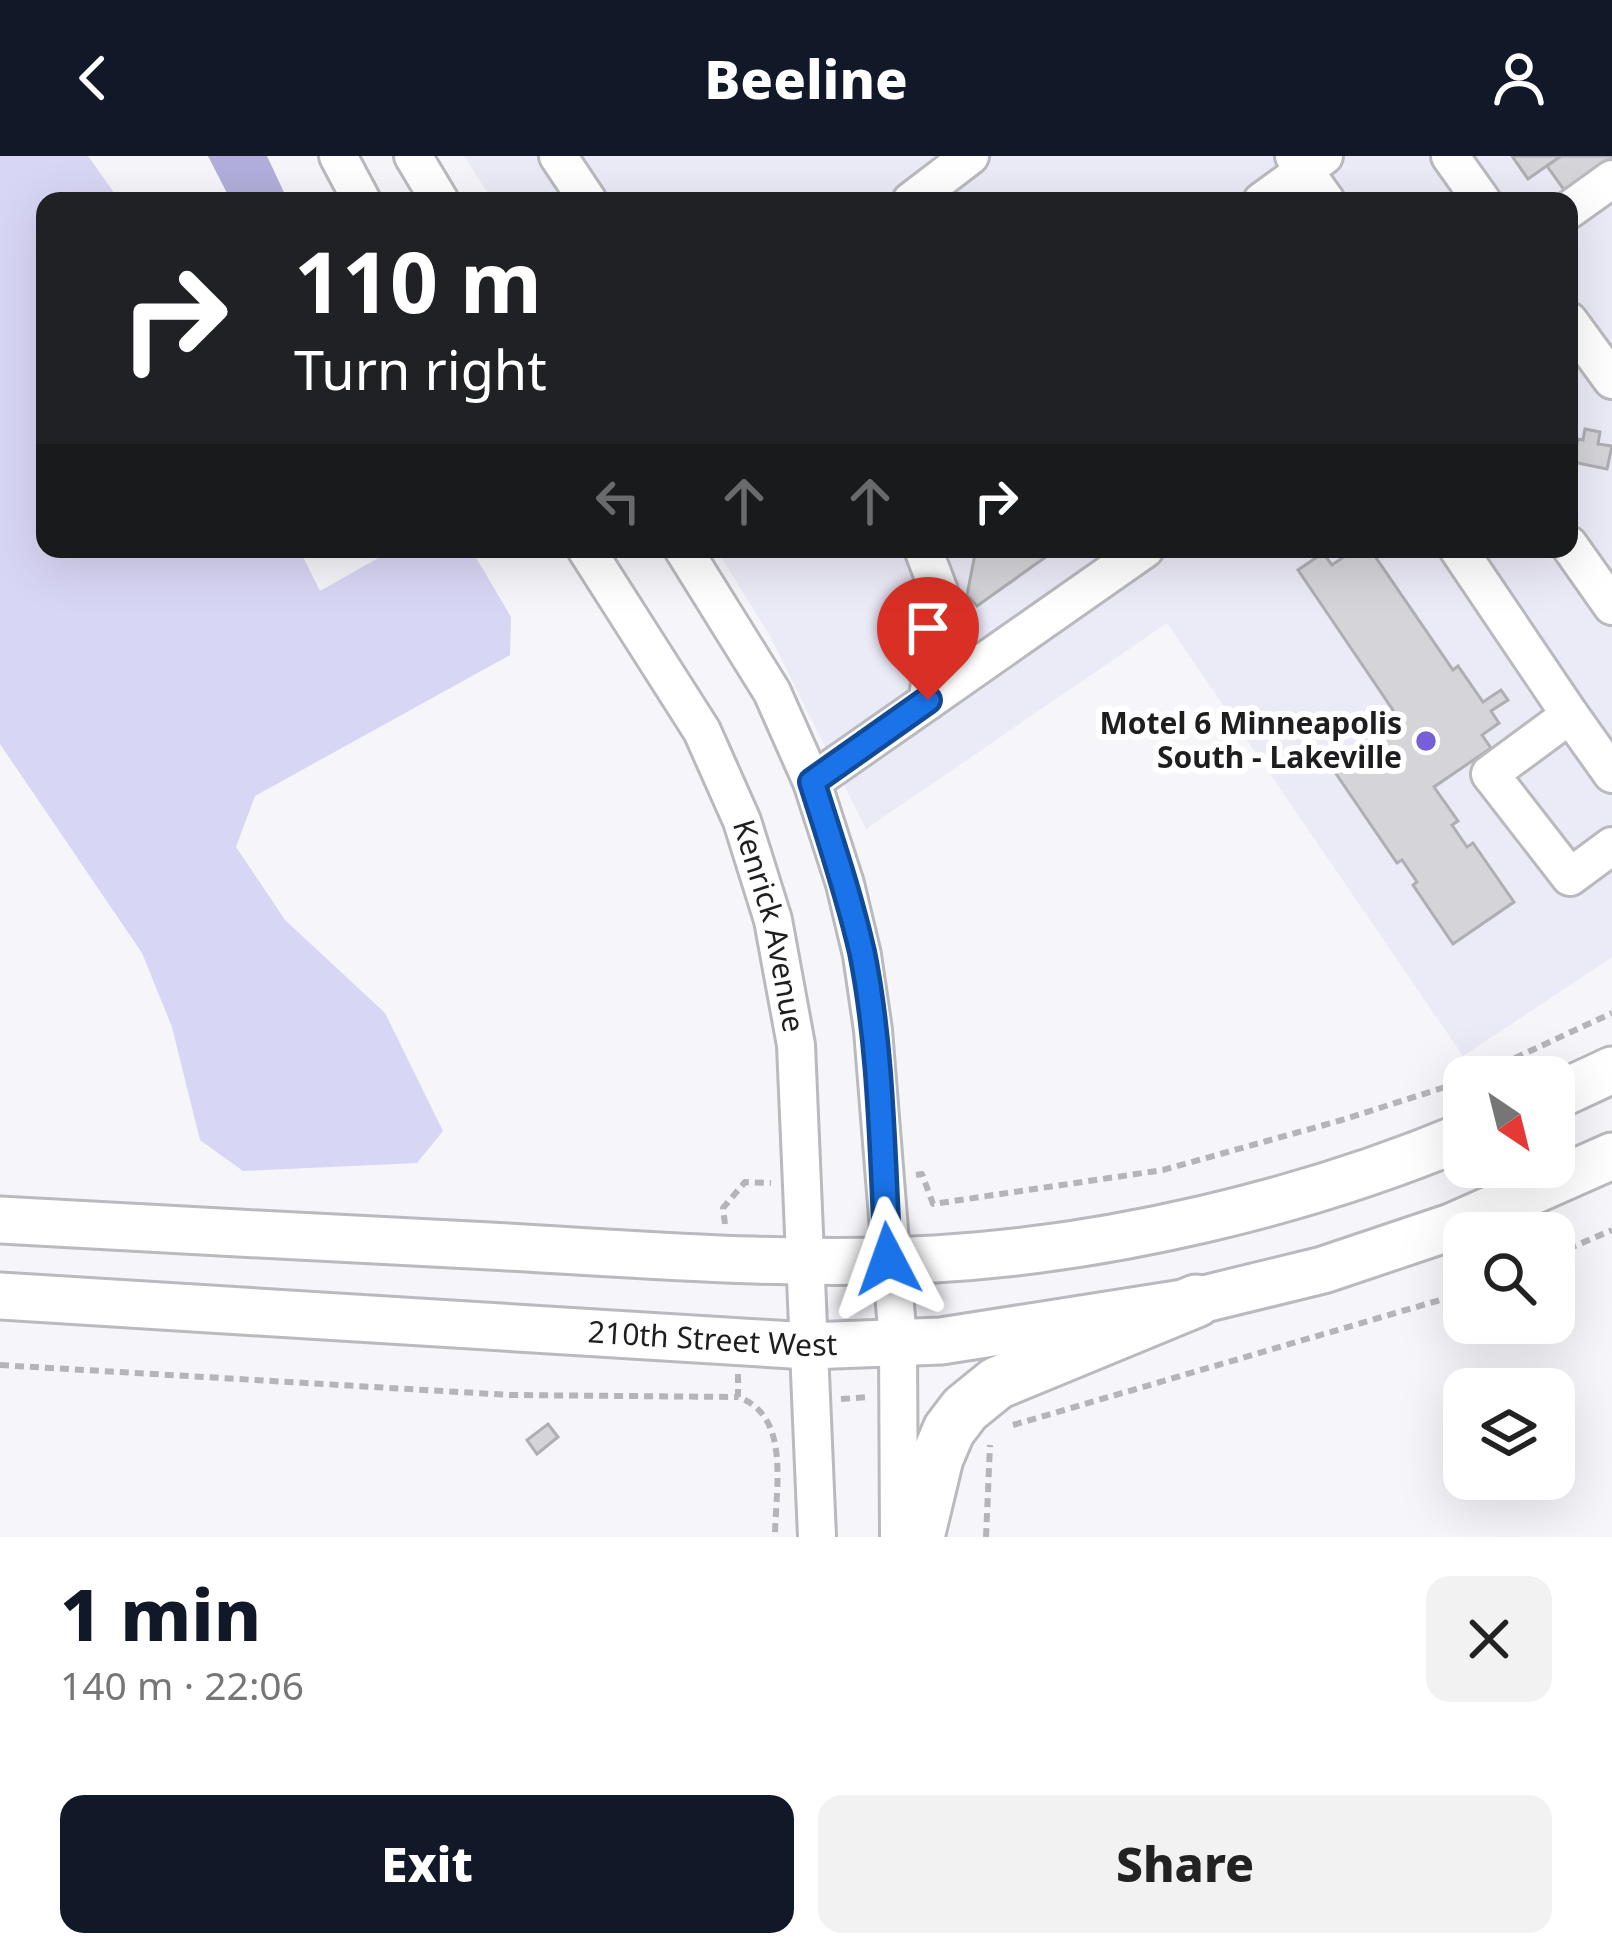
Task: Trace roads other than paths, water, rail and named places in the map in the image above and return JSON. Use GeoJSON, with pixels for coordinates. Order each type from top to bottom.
{"type":"FeatureCollection","features":[{"type":"Feature","properties":{"kind":"highway"},"geometry":{"type":"LineString","coordinates":[[918,1537],[937,1458],[965,1409],[997,1383],[1196,1301]]}},
{"type":"Feature","properties":{"kind":"main road"},"geometry":{"type":"LineString","coordinates":[[1575,1087],[1612,1070]]}},
{"type":"Feature","properties":{"kind":"main road"},"geometry":{"type":"LineString","coordinates":[[1,1220],[730,1259],[937,1259],[1071,1243],[1180,1223],[1293,1195],[1443,1145]]}},
{"type":"Feature","properties":{"kind":"main road","name":"210th Street West"},"geometry":{"type":"LineString","coordinates":[[0,1296],[808,1346],[941,1341],[1196,1301],[1323,1270],[1451,1227],[1612,1156]]}},
{"type":"Feature","properties":{"kind":"street"},"geometry":{"type":"LineString","coordinates":[[338,156],[357,192]]}},
{"type":"Feature","properties":{"kind":"street"},"geometry":{"type":"LineString","coordinates":[[412,156],[434,192]]}},
{"type":"Feature","properties":{"kind":"street"},"geometry":{"type":"LineString","coordinates":[[558,156],[582,192]]}},
{"type":"Feature","properties":{"kind":"street"},"geometry":{"type":"LineString","coordinates":[[923,192],[970,156]]}},
{"type":"Feature","properties":{"kind":"street"},"geometry":{"type":"LineString","coordinates":[[1450,156],[1476,192]]}},
{"type":"Feature","properties":{"kind":"street"},"geometry":{"type":"LineString","coordinates":[[1272,192],[1307,161],[1322,192]]}},
{"type":"Feature","properties":{"kind":"street"},"geometry":{"type":"LineString","coordinates":[[1578,204],[1612,179]]}},
{"type":"Feature","properties":{"kind":"street"},"geometry":{"type":"LineString","coordinates":[[1578,334],[1596,359]]}},
{"type":"Feature","properties":{"kind":"street","name":"Kenrick Avenue"},"geometry":{"type":"LineString","coordinates":[[592,558],[702,731],[742,820],[773,920],[796,1045],[818,1537]]}},
{"type":"Feature","properties":{"kind":"street"},"geometry":{"type":"LineString","coordinates":[[689,558],[772,692],[812,782],[862,955],[873,1030],[898,1342],[899,1537]]}},
{"type":"Feature","properties":{"kind":"street"},"geometry":{"type":"LineString","coordinates":[[926,558],[939,591],[928,700]]}},
{"type":"Feature","properties":{"kind":"street"},"geometry":{"type":"LineString","coordinates":[[812,782],[1131,558]]}},
{"type":"Feature","properties":{"kind":"street"},"geometry":{"type":"LineString","coordinates":[[1464,558],[1612,774]]}},
{"type":"Feature","properties":{"kind":"street"},"geometry":{"type":"LineString","coordinates":[[1578,558],[1612,606]]}},
{"type":"Feature","properties":{"kind":"street"},"geometry":{"type":"LineString","coordinates":[[1570,715],[1490,774],[1570,877],[1612,846]]}},
{"type":"Feature","properties":{"kind":"place","name":"Motel 6 Minneapolis South - Lakeville"},"geometry":{"type":"Point","coordinates":[1426,741]}}]}
